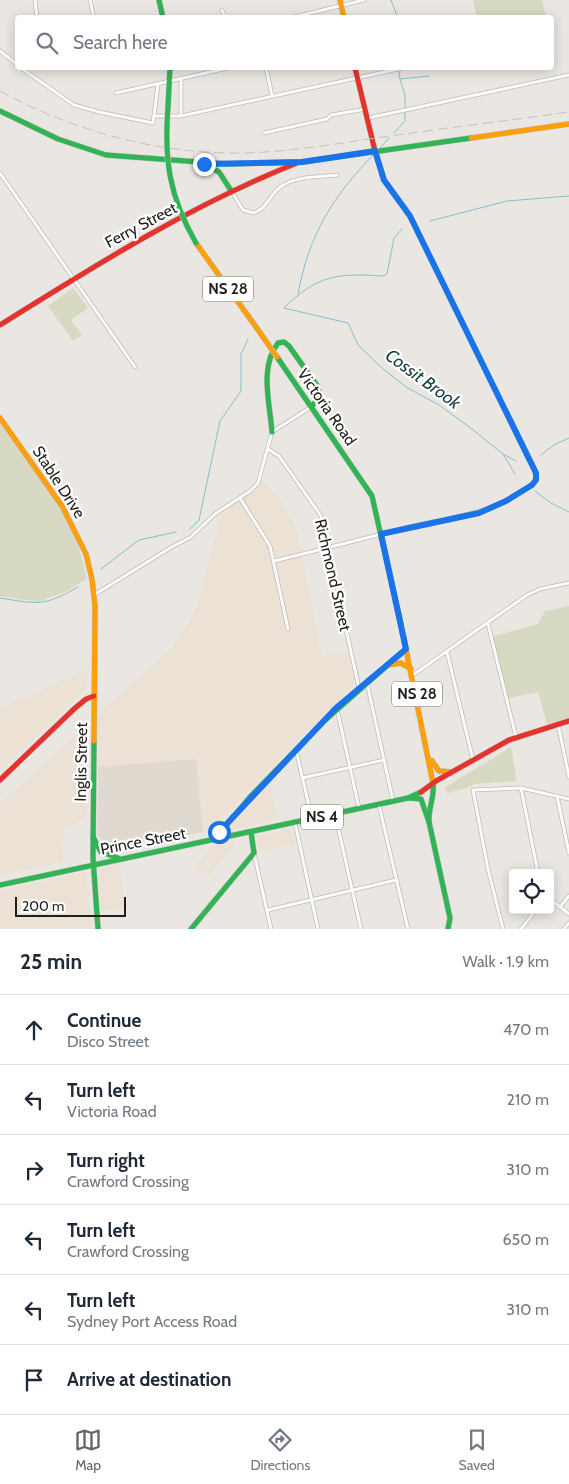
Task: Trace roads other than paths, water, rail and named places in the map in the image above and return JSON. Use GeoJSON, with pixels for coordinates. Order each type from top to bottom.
{"type":"FeatureCollection","features":[{"type":"Feature","properties":{"kind":"main road"},"geometry":{"type":"LineString","coordinates":[[159,0],[162,15]]}},
{"type":"Feature","properties":{"kind":"main road","name":"Victoria Road"},"geometry":{"type":"LineString","coordinates":[[170,70],[165,157],[168,180],[179,213],[196,243],[368,487],[375,506],[413,675],[434,783]]}},
{"type":"Feature","properties":{"kind":"main road"},"geometry":{"type":"LineString","coordinates":[[356,70],[375,151]]}},
{"type":"Feature","properties":{"kind":"main road"},"geometry":{"type":"LineString","coordinates":[[0,112],[58,139],[90,151],[124,158],[204,164],[302,162],[569,124]]}},
{"type":"Feature","properties":{"kind":"main road","name":"Ferry Street"},"geometry":{"type":"LineString","coordinates":[[0,325],[135,240],[276,171],[302,162]]}},
{"type":"Feature","properties":{"kind":"main road"},"geometry":{"type":"LineString","coordinates":[[204,164],[219,172],[232,192]]}},
{"type":"Feature","properties":{"kind":"main road"},"geometry":{"type":"LineString","coordinates":[[272,432],[268,366],[273,348],[278,343],[284,342],[289,346],[319,389],[320,396],[311,407]]}},
{"type":"Feature","properties":{"kind":"main road","name":"Stable Drive"},"geometry":{"type":"LineString","coordinates":[[0,418],[64,507],[82,548],[94,595]]}},
{"type":"Feature","properties":{"kind":"main road","name":"Inglis Street"},"geometry":{"type":"LineString","coordinates":[[94,595],[93,864],[98,929]]}},
{"type":"Feature","properties":{"kind":"main road"},"geometry":{"type":"LineString","coordinates":[[214,840],[251,797],[336,708],[406,649]]}},
{"type":"Feature","properties":{"kind":"main road"},"geometry":{"type":"LineString","coordinates":[[387,665],[401,663],[411,669]]}},
{"type":"Feature","properties":{"kind":"main road"},"geometry":{"type":"LineString","coordinates":[[0,780],[74,709],[86,699],[94,696]]}},
{"type":"Feature","properties":{"kind":"main road","name":"NS 4"},"geometry":{"type":"LineString","coordinates":[[434,783],[516,737],[569,721]]}},
{"type":"Feature","properties":{"kind":"main road"},"geometry":{"type":"LineString","coordinates":[[429,755],[439,771],[452,772]]}},
{"type":"Feature","properties":{"kind":"main road"},"geometry":{"type":"LineString","coordinates":[[429,822],[428,810],[434,792],[434,783]]}},
{"type":"Feature","properties":{"kind":"main road","name":"Prince Street"},"geometry":{"type":"LineString","coordinates":[[0,885],[393,802],[422,792],[434,783]]}},
{"type":"Feature","properties":{"kind":"main road"},"geometry":{"type":"LineString","coordinates":[[408,798],[421,799],[429,822],[450,918],[448,929]]}},
{"type":"Feature","properties":{"kind":"main road"},"geometry":{"type":"LineString","coordinates":[[192,929],[254,853],[251,832]]}},
{"type":"Feature","properties":{"kind":"main road"},"geometry":{"type":"LineString","coordinates":[[93,836],[95,846],[102,854],[121,859]]}},
{"type":"Feature","properties":{"kind":"street"},"geometry":{"type":"LineString","coordinates":[[35,0],[37,15]]}},
{"type":"Feature","properties":{"kind":"street"},"geometry":{"type":"LineString","coordinates":[[90,0],[93,15]]}},
{"type":"Feature","properties":{"kind":"street"},"geometry":{"type":"LineString","coordinates":[[300,15],[340,3],[364,0]]}},
{"type":"Feature","properties":{"kind":"street"},"geometry":{"type":"LineString","coordinates":[[222,10],[224,15]]}},
{"type":"Feature","properties":{"kind":"street"},"geometry":{"type":"LineString","coordinates":[[0,52],[15,63]]}},
{"type":"Feature","properties":{"kind":"street"},"geometry":{"type":"LineString","coordinates":[[24,70],[58,95],[87,110],[153,123],[158,84]]}},
{"type":"Feature","properties":{"kind":"street"},"geometry":{"type":"LineString","coordinates":[[116,93],[219,70]]}},
{"type":"Feature","properties":{"kind":"street"},"geometry":{"type":"LineString","coordinates":[[266,70],[272,95]]}},
{"type":"Feature","properties":{"kind":"street"},"geometry":{"type":"LineString","coordinates":[[154,116],[181,116],[392,70]]}},
{"type":"Feature","properties":{"kind":"street"},"geometry":{"type":"LineString","coordinates":[[368,118],[569,75]]}},
{"type":"Feature","properties":{"kind":"street"},"geometry":{"type":"LineString","coordinates":[[181,116],[182,78]]}},
{"type":"Feature","properties":{"kind":"street"},"geometry":{"type":"LineString","coordinates":[[264,133],[319,122],[331,115],[366,109]]}},
{"type":"Feature","properties":{"kind":"street"},"geometry":{"type":"LineString","coordinates":[[274,561],[381,534],[479,513],[532,485],[536,480],[536,473],[410,216],[384,180],[375,151]]}},
{"type":"Feature","properties":{"kind":"street"},"geometry":{"type":"LineString","coordinates":[[0,174],[135,368]]}},
{"type":"Feature","properties":{"kind":"street"},"geometry":{"type":"LineString","coordinates":[[232,192],[240,207],[253,213],[261,210],[275,192],[286,184],[308,178],[337,175]]}},
{"type":"Feature","properties":{"kind":"street"},"geometry":{"type":"LineString","coordinates":[[94,595],[170,548],[191,538],[215,514],[240,498],[258,483],[272,432],[311,407]]}},
{"type":"Feature","properties":{"kind":"street","name":"Richmond Street"},"geometry":{"type":"LineString","coordinates":[[268,448],[280,456],[316,507],[323,521],[358,688]]}},
{"type":"Feature","properties":{"kind":"street"},"geometry":{"type":"LineString","coordinates":[[240,498],[267,540],[274,561],[288,629]]}},
{"type":"Feature","properties":{"kind":"street"},"geometry":{"type":"LineString","coordinates":[[413,675],[532,592],[569,583]]}},
{"type":"Feature","properties":{"kind":"street"},"geometry":{"type":"LineString","coordinates":[[488,624],[516,737]]}},
{"type":"Feature","properties":{"kind":"street"},"geometry":{"type":"LineString","coordinates":[[447,652],[473,760]]}},
{"type":"Feature","properties":{"kind":"street"},"geometry":{"type":"LineString","coordinates":[[367,681],[393,802]]}},
{"type":"Feature","properties":{"kind":"street"},"geometry":{"type":"LineString","coordinates":[[336,708],[359,809]]}},
{"type":"Feature","properties":{"kind":"street"},"geometry":{"type":"LineString","coordinates":[[558,724],[569,777]]}},
{"type":"Feature","properties":{"kind":"street"},"geometry":{"type":"LineString","coordinates":[[296,750],[312,819]]}},
{"type":"Feature","properties":{"kind":"street"},"geometry":{"type":"LineString","coordinates":[[302,778],[384,760]]}},
{"type":"Feature","properties":{"kind":"street"},"geometry":{"type":"LineString","coordinates":[[521,788],[537,869]]}},
{"type":"Feature","properties":{"kind":"street"},"geometry":{"type":"LineString","coordinates":[[503,929],[488,869],[473,790],[521,788],[569,799]]}},
{"type":"Feature","properties":{"kind":"street"},"geometry":{"type":"LineString","coordinates":[[557,796],[569,853]]}},
{"type":"Feature","properties":{"kind":"street"},"geometry":{"type":"LineString","coordinates":[[379,805],[408,929]]}},
{"type":"Feature","properties":{"kind":"street"},"geometry":{"type":"LineString","coordinates":[[335,814],[361,929]]}},
{"type":"Feature","properties":{"kind":"street"},"geometry":{"type":"LineString","coordinates":[[295,823],[318,929]]}},
{"type":"Feature","properties":{"kind":"street"},"geometry":{"type":"LineString","coordinates":[[254,853],[271,929]]}},
{"type":"Feature","properties":{"kind":"street"},"geometry":{"type":"LineString","coordinates":[[268,910],[396,880]]}},
{"type":"Feature","properties":{"kind":"street"},"geometry":{"type":"LineString","coordinates":[[560,907],[569,896]]}},
{"type":"Feature","properties":{"kind":"street"},"geometry":{"type":"LineString","coordinates":[[554,902],[569,914]]}},
{"type":"Feature","properties":{"kind":"street"},"geometry":{"type":"LineString","coordinates":[[521,929],[533,914]]}},
{"type":"Feature","properties":{"kind":"street"},"geometry":{"type":"LineString","coordinates":[[564,929],[569,923]]}},
{"type":"Feature","properties":{"kind":"waterway"},"geometry":{"type":"LineString","coordinates":[[391,0],[397,15]]}},
{"type":"Feature","properties":{"kind":"waterway"},"geometry":{"type":"LineString","coordinates":[[399,71],[400,79],[429,76]]}},
{"type":"Feature","properties":{"kind":"waterway"},"geometry":{"type":"LineString","coordinates":[[394,133],[405,121],[405,96],[400,79]]}},
{"type":"Feature","properties":{"kind":"waterway"},"geometry":{"type":"LineString","coordinates":[[379,149],[389,138]]}},
{"type":"Feature","properties":{"kind":"waterway"},"geometry":{"type":"LineString","coordinates":[[298,294],[309,253],[325,217],[347,185],[375,153]]}},
{"type":"Feature","properties":{"kind":"waterway"},"geometry":{"type":"LineString","coordinates":[[430,221],[507,201],[569,196]]}},
{"type":"Feature","properties":{"kind":"waterway","name":"Cossit Brook"},"geometry":{"type":"LineString","coordinates":[[402,229],[394,238],[387,274],[383,276],[353,275],[329,278],[307,289],[284,308],[348,323],[358,345],[382,368],[406,387],[439,405],[472,429],[503,454],[515,474]]}},
{"type":"Feature","properties":{"kind":"waterway"},"geometry":{"type":"LineString","coordinates":[[190,529],[199,520],[220,421],[241,391],[241,354],[248,339]]}},
{"type":"Feature","properties":{"kind":"waterway"},"geometry":{"type":"LineString","coordinates":[[541,455],[554,445],[569,438]]}},
{"type":"Feature","properties":{"kind":"waterway","name":"Cossit Brook"},"geometry":{"type":"LineString","coordinates":[[503,454],[516,461]]}},
{"type":"Feature","properties":{"kind":"waterway","name":"Cossit Brook"},"geometry":{"type":"LineString","coordinates":[[535,491],[551,503],[569,512]]}},
{"type":"Feature","properties":{"kind":"waterway"},"geometry":{"type":"LineString","coordinates":[[101,569],[139,540],[176,532]]}},
{"type":"Feature","properties":{"kind":"waterway"},"geometry":{"type":"LineString","coordinates":[[0,598],[23,602],[48,601],[78,587]]}},
{"type":"Feature","properties":{"kind":"railway"},"geometry":{"type":"LineString","coordinates":[[0,91],[58,118],[119,138],[151,145],[215,153],[266,152],[303,148],[569,112]]}}]}
